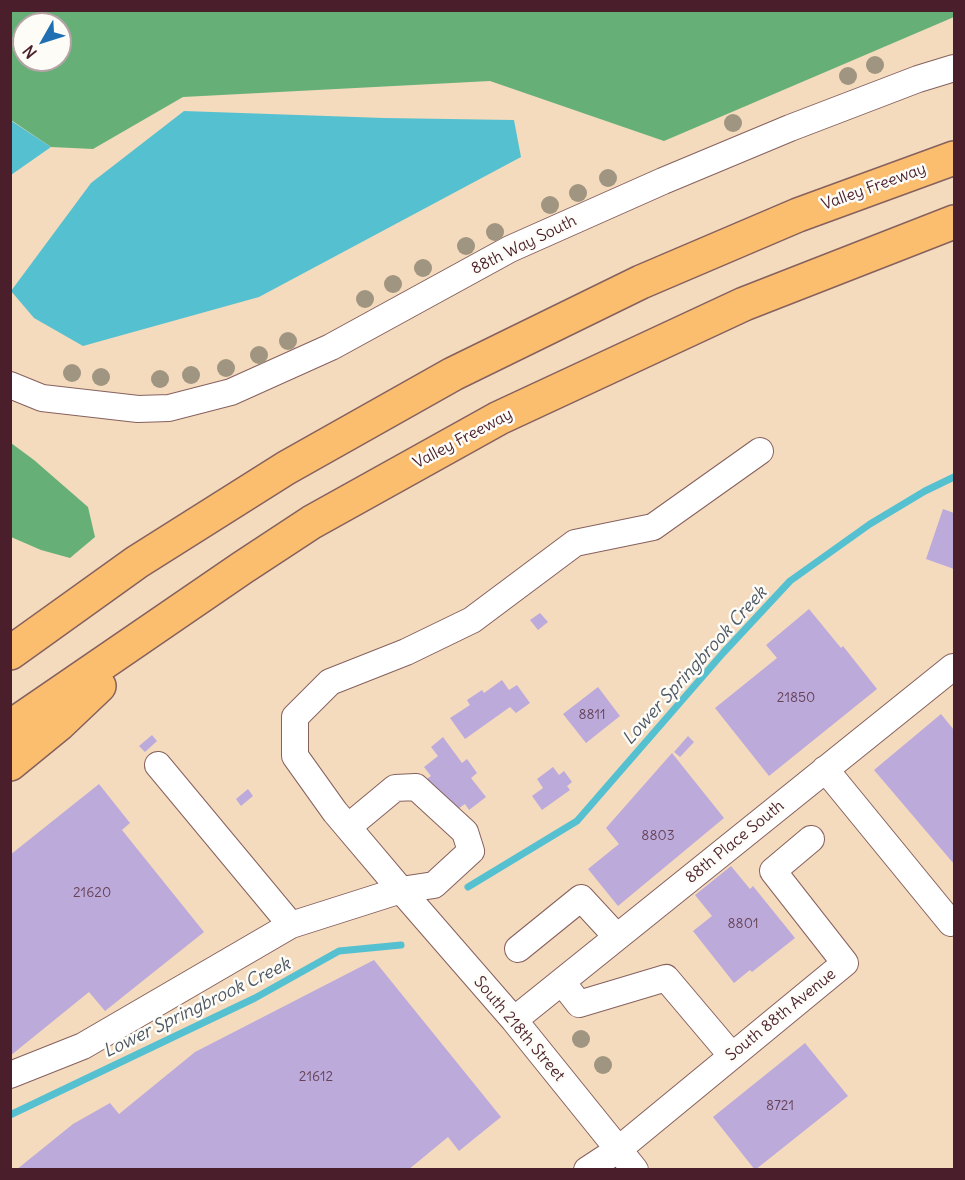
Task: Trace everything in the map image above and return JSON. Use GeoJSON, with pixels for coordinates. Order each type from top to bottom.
{"type":"FeatureCollection","features":[{"type":"Feature","properties":{"kind":"highway","name":"Valley Freeway"},"geometry":{"type":"LineString","coordinates":[[10,653],[137,562],[286,468],[453,374],[641,282],[798,215],[954,158]]}},
{"type":"Feature","properties":{"kind":"highway","name":"Valley Freeway"},"geometry":{"type":"LineString","coordinates":[[10,727],[312,522],[499,418],[744,304],[954,222]]}},
{"type":"Feature","properties":{"kind":"highway"},"geometry":{"type":"LineString","coordinates":[[10,764],[59,724],[182,609]]}},
{"type":"Feature","properties":{"kind":"street","name":"88th Way South"},"geometry":{"type":"LineString","coordinates":[[10,385],[42,398],[138,409],[169,408],[231,392],[331,347],[510,249],[790,128],[918,79],[954,68]]}},
{"type":"Feature","properties":{"kind":"street"},"geometry":{"type":"LineString","coordinates":[[400,891],[348,828],[295,756],[295,717],[330,682],[406,652],[472,620],[575,543],[653,527],[760,451]]}},
{"type":"Feature","properties":{"kind":"street","name":"88th Place South"},"geometry":{"type":"LineString","coordinates":[[514,1020],[952,667],[954,669]]}},
{"type":"Feature","properties":{"kind":"street"},"geometry":{"type":"LineString","coordinates":[[158,765],[291,925]]}},
{"type":"Feature","properties":{"kind":"street"},"geometry":{"type":"LineString","coordinates":[[825,769],[951,923]]}},
{"type":"Feature","properties":{"kind":"street"},"geometry":{"type":"LineString","coordinates":[[10,1075],[83,1046],[291,925],[400,891],[434,885],[471,851],[465,832],[416,787],[395,788],[348,828]]}},
{"type":"Feature","properties":{"kind":"street","name":"South 88th Avenue"},"geometry":{"type":"LineString","coordinates":[[587,1170],[619,1149],[845,963],[773,871],[811,839]]}},
{"type":"Feature","properties":{"kind":"street","name":"South 218th Street"},"geometry":{"type":"LineString","coordinates":[[400,891],[514,1020],[635,1170]]}},
{"type":"Feature","properties":{"kind":"street"},"geometry":{"type":"LineString","coordinates":[[518,949],[581,898],[617,937]]}},
{"type":"Feature","properties":{"kind":"street"},"geometry":{"type":"LineString","coordinates":[[562,982],[579,1004],[666,978],[732,1056]]}},
{"type":"Feature","properties":{"kind":"green space"},"geometry":{"type":"Polygon","coordinates":[[[954,10],[954,17],[664,141],[490,81],[183,97],[93,149],[51,147],[11,120],[11,11],[954,10]]]}},
{"type":"Feature","properties":{"kind":"green space"},"geometry":{"type":"Polygon","coordinates":[[[11,443],[88,507],[95,537],[70,558],[41,550],[11,537],[11,443]]]}},
{"type":"Feature","properties":{"kind":"water"},"geometry":{"type":"Polygon","coordinates":[[[184,111],[514,120],[521,157],[259,297],[83,346],[34,318],[11,291],[91,183],[184,111]]]}},
{"type":"Feature","properties":{"kind":"water"},"geometry":{"type":"Polygon","coordinates":[[[10,120],[51,147],[11,175],[10,175],[10,120]]]}},
{"type":"Feature","properties":{"kind":"building"},"geometry":{"type":"Polygon","coordinates":[[[943,509],[954,513],[954,569],[926,559],[943,509]]]}},
{"type":"Feature","properties":{"kind":"building"},"geometry":{"type":"Polygon","coordinates":[[[809,609],[841,648],[843,646],[877,689],[769,776],[715,708],[777,658],[766,645],[809,609]]]}},
{"type":"Feature","properties":{"kind":"building"},"geometry":{"type":"Polygon","coordinates":[[[540,613],[548,622],[538,630],[530,620],[540,613]]]}},
{"type":"Feature","properties":{"kind":"building"},"geometry":{"type":"Polygon","coordinates":[[[502,680],[509,690],[517,685],[530,703],[516,713],[510,707],[465,739],[450,718],[470,705],[467,700],[482,690],[484,693],[502,680]]]}},
{"type":"Feature","properties":{"kind":"building"},"geometry":{"type":"Polygon","coordinates":[[[598,687],[620,716],[586,743],[563,714],[598,687]]]}},
{"type":"Feature","properties":{"kind":"building"},"geometry":{"type":"Polygon","coordinates":[[[941,714],[954,730],[954,864],[874,770],[941,714]]]}},
{"type":"Feature","properties":{"kind":"building"},"geometry":{"type":"Polygon","coordinates":[[[152,735],[157,741],[145,752],[139,746],[152,735]]]}},
{"type":"Feature","properties":{"kind":"building"},"geometry":{"type":"Polygon","coordinates":[[[688,736],[694,742],[680,757],[674,752],[688,736]]]}},
{"type":"Feature","properties":{"kind":"building"},"geometry":{"type":"Polygon","coordinates":[[[443,737],[462,763],[467,759],[477,773],[471,778],[486,797],[469,810],[465,804],[455,811],[425,780],[431,776],[424,767],[438,756],[431,747],[443,737]]]}},
{"type":"Feature","properties":{"kind":"building"},"geometry":{"type":"Polygon","coordinates":[[[672,753],[724,818],[618,906],[588,869],[619,844],[606,828],[672,753]]]}},
{"type":"Feature","properties":{"kind":"building"},"geometry":{"type":"Polygon","coordinates":[[[553,767],[559,775],[564,771],[572,782],[567,786],[570,790],[542,810],[532,796],[543,788],[537,779],[553,767]]]}},
{"type":"Feature","properties":{"kind":"building"},"geometry":{"type":"Polygon","coordinates":[[[99,784],[130,823],[122,830],[204,932],[105,1011],[89,992],[10,1056],[10,855],[99,784]]]}},
{"type":"Feature","properties":{"kind":"building"},"geometry":{"type":"Polygon","coordinates":[[[248,789],[253,796],[241,806],[236,799],[248,789]]]}},
{"type":"Feature","properties":{"kind":"building"},"geometry":{"type":"Polygon","coordinates":[[[731,866],[750,889],[753,886],[795,938],[752,972],[750,970],[734,983],[693,931],[712,916],[695,895],[731,866]]]}},
{"type":"Feature","properties":{"kind":"building"},"geometry":{"type":"Polygon","coordinates":[[[374,960],[501,1117],[459,1151],[448,1137],[408,1170],[16,1170],[73,1124],[110,1103],[119,1114],[195,1052],[374,960]]]}},
{"type":"Feature","properties":{"kind":"building"},"geometry":{"type":"Polygon","coordinates":[[[805,1043],[848,1096],[755,1170],[713,1117],[805,1043]]]}},
{"type":"Feature","properties":{"kind":"waterway","name":"Lower Springbrook Creek"},"geometry":{"type":"LineString","coordinates":[[468,887],[577,821],[723,653],[790,581],[870,524],[925,491],[954,477]]}},
{"type":"Feature","properties":{"kind":"waterway","name":"Lower Springbrook Creek"},"geometry":{"type":"LineString","coordinates":[[10,1115],[255,998],[339,951],[401,945]]}}]}
